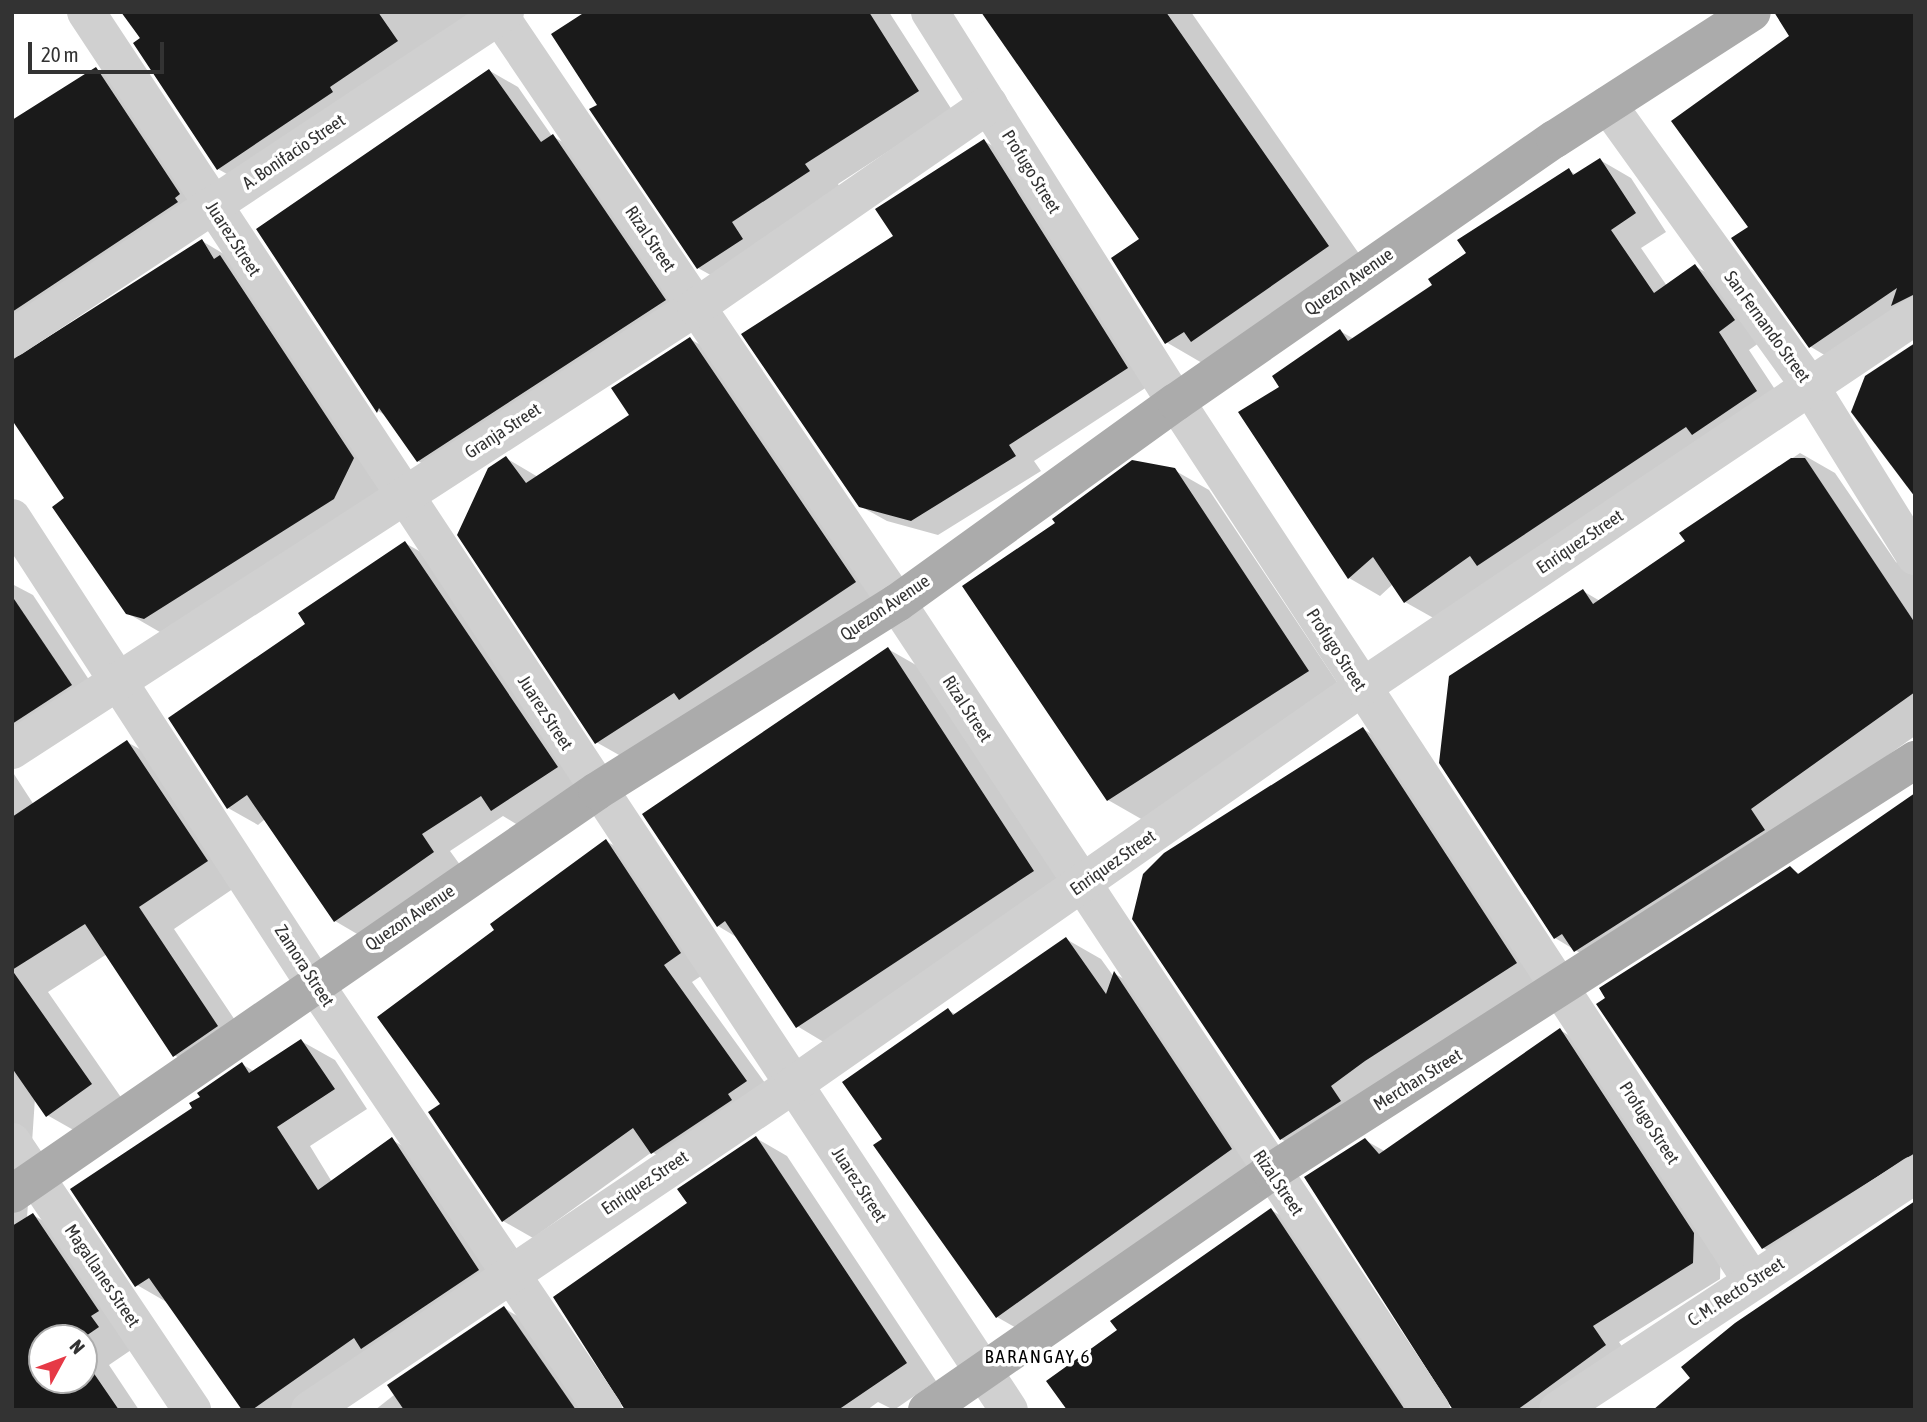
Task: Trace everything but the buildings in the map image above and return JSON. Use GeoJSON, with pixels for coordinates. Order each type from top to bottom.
{"type":"FeatureCollection","features":[{"type":"Feature","properties":{"kind":"main road","name":"Quezon Avenue"},"geometry":{"type":"LineString","coordinates":[[24,1186],[314,983],[597,791],[897,603],[1175,402],[1608,105],[1752,12]]}},
{"type":"Feature","properties":{"kind":"main road","name":"Merchan Street"},"geometry":{"type":"LineString","coordinates":[[928,1410],[1270,1172],[1561,989],[1915,760]]}},
{"type":"Feature","properties":{"kind":"street","name":"Juarez Street"},"geometry":{"type":"LineString","coordinates":[[86,12],[211,207],[1009,1410]]}},
{"type":"Feature","properties":{"kind":"street","name":"Profugo Street"},"geometry":{"type":"LineString","coordinates":[[930,12],[1175,402],[1752,1281]]}},
{"type":"Feature","properties":{"kind":"street","name":"A. Bonifacio Street"},"geometry":{"type":"LineString","coordinates":[[12,338],[501,14]]}},
{"type":"Feature","properties":{"kind":"street","name":"Rizal Street"},"geometry":{"type":"LineString","coordinates":[[501,14],[897,603],[1270,1172],[1431,1410]]}},
{"type":"Feature","properties":{"kind":"street","name":"Granja Street"},"geometry":{"type":"LineString","coordinates":[[12,750],[696,307],[989,104]]}},
{"type":"Feature","properties":{"kind":"street","name":"San Fernando Street"},"geometry":{"type":"LineString","coordinates":[[1608,105],[1811,388],[1915,556]]}},
{"type":"Feature","properties":{"kind":"street","name":"Enriquez Street"},"geometry":{"type":"LineString","coordinates":[[310,1410],[512,1271],[793,1084],[1361,688],[1915,316]]}},
{"type":"Feature","properties":{"kind":"street","name":"Zamora Street"},"geometry":{"type":"LineString","coordinates":[[12,518],[120,680],[314,983],[512,1271],[603,1410]]}},
{"type":"Feature","properties":{"kind":"street","name":"Magallanes Street"},"geometry":{"type":"LineString","coordinates":[[12,1142],[24,1186],[192,1410]]}},
{"type":"Feature","properties":{"kind":"street","name":"C. M. Recto Street"},"geometry":{"type":"LineString","coordinates":[[1558,1410],[1915,1175]]}},
{"type":"Feature","properties":{"kind":"district","name":"BARANGAY 6"},"geometry":{"type":"Point","coordinates":[1038,1357]}}]}
